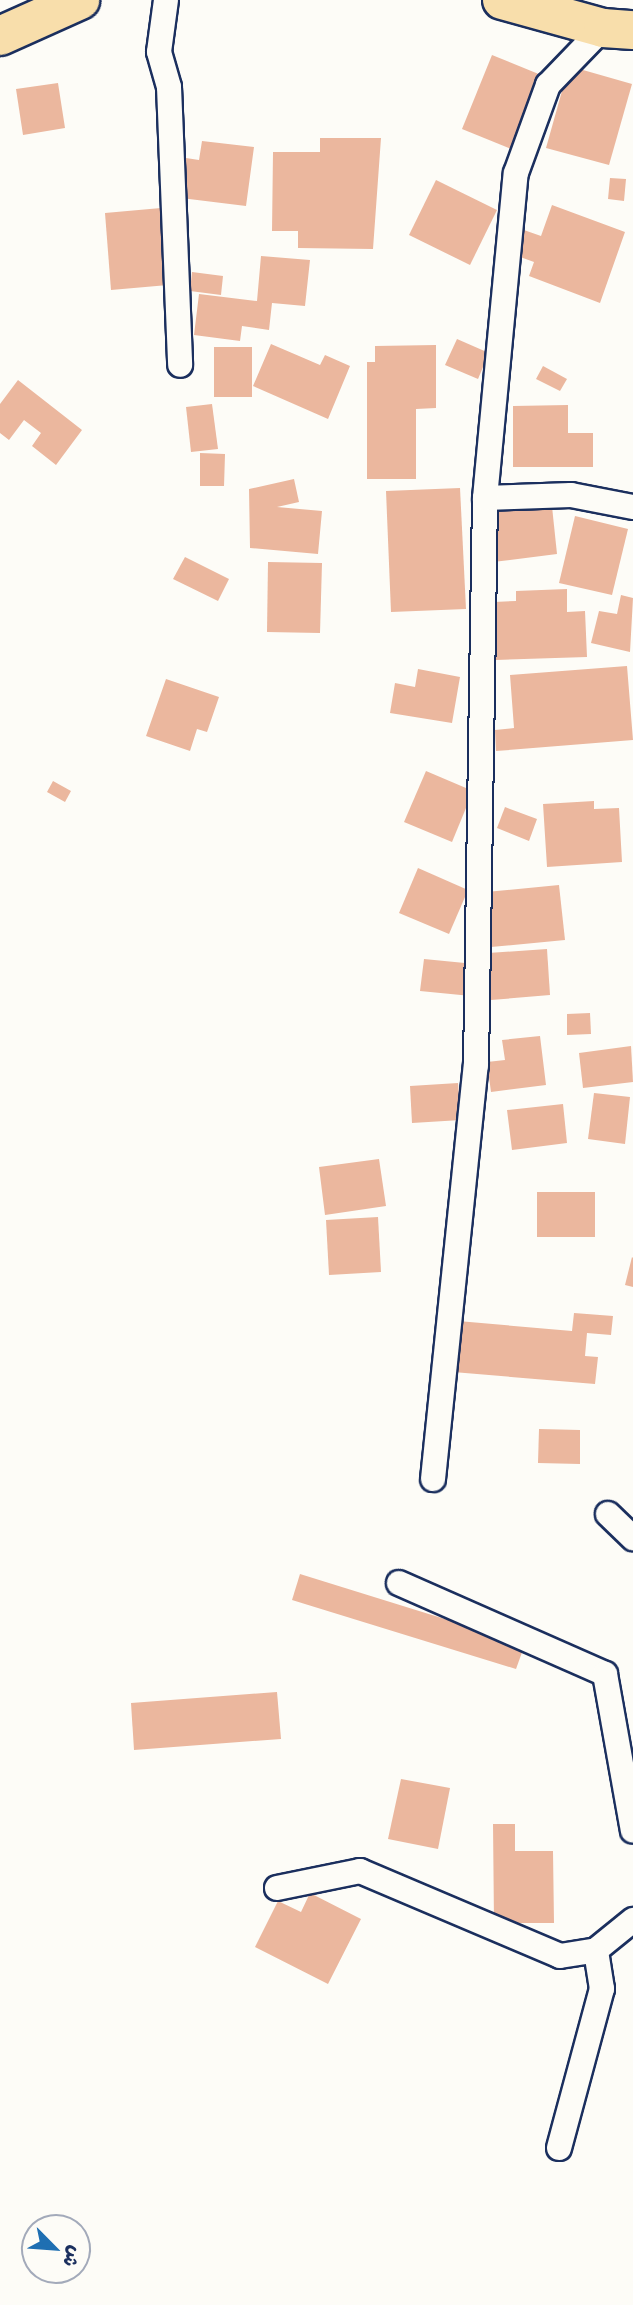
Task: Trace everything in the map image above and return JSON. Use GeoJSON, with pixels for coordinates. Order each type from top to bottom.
{"type":"FeatureCollection","features":[{"type":"Feature","properties":{"kind":"main road"},"geometry":{"type":"LineString","coordinates":[[0,36],[80,0]]}},
{"type":"Feature","properties":{"kind":"main road"},"geometry":{"type":"LineString","coordinates":[[502,0],[618,29]]}},
{"type":"Feature","properties":{"kind":"street"},"geometry":{"type":"LineString","coordinates":[[166,0],[159,52],[169,87],[180,365]]}},
{"type":"Feature","properties":{"kind":"street"},"geometry":{"type":"LineString","coordinates":[[433,1479],[476,1065],[485,498],[516,173],[548,85],[618,29]]}},
{"type":"Feature","properties":{"kind":"street"},"geometry":{"type":"LineString","coordinates":[[485,498],[571,495],[633,507]]}},
{"type":"Feature","properties":{"kind":"street"},"geometry":{"type":"LineString","coordinates":[[608,1514],[633,1538]]}},
{"type":"Feature","properties":{"kind":"street"},"geometry":{"type":"LineString","coordinates":[[399,1583],[605,1674],[633,1830]]}},
{"type":"Feature","properties":{"kind":"street"},"geometry":{"type":"LineString","coordinates":[[277,1888],[360,1871],[560,1956],[596,1950],[633,1920]]}},
{"type":"Feature","properties":{"kind":"street"},"geometry":{"type":"LineString","coordinates":[[559,2148],[602,1989],[596,1950]]}},
{"type":"Feature","properties":{"kind":"building"},"geometry":{"type":"Polygon","coordinates":[[[492,55],[546,77],[516,151],[462,129],[492,55]]]}},
{"type":"Feature","properties":{"kind":"building"},"geometry":{"type":"Polygon","coordinates":[[[569,66],[632,84],[609,165],[546,148],[569,66]]]}},
{"type":"Feature","properties":{"kind":"building"},"geometry":{"type":"Polygon","coordinates":[[[58,83],[65,128],[23,135],[16,89],[58,83]]]}},
{"type":"Feature","properties":{"kind":"building"},"geometry":{"type":"Polygon","coordinates":[[[320,138],[381,138],[373,249],[298,248],[298,231],[272,231],[273,152],[320,152],[320,138]]]}},
{"type":"Feature","properties":{"kind":"building"},"geometry":{"type":"Polygon","coordinates":[[[202,141],[254,147],[246,206],[181,198],[186,158],[199,160],[202,141]]]}},
{"type":"Feature","properties":{"kind":"building"},"geometry":{"type":"Polygon","coordinates":[[[610,178],[626,179],[624,201],[608,199],[610,178]]]}},
{"type":"Feature","properties":{"kind":"building"},"geometry":{"type":"Polygon","coordinates":[[[436,180],[497,210],[470,265],[409,235],[436,180]]]}},
{"type":"Feature","properties":{"kind":"building"},"geometry":{"type":"Polygon","coordinates":[[[552,205],[625,232],[600,303],[529,276],[534,262],[512,254],[521,229],[541,236],[552,205]]]}},
{"type":"Feature","properties":{"kind":"building"},"geometry":{"type":"Polygon","coordinates":[[[161,208],[168,285],[111,290],[105,213],[161,208]]]}},
{"type":"Feature","properties":{"kind":"building"},"geometry":{"type":"Polygon","coordinates":[[[261,256],[310,260],[305,306],[272,303],[269,330],[242,326],[240,341],[194,335],[199,294],[257,301],[261,256]]]}},
{"type":"Feature","properties":{"kind":"building"},"geometry":{"type":"Polygon","coordinates":[[[192,272],[223,276],[221,295],[190,291],[192,272]]]}},
{"type":"Feature","properties":{"kind":"building"},"geometry":{"type":"Polygon","coordinates":[[[457,339],[489,353],[478,379],[445,365],[457,339]]]}},
{"type":"Feature","properties":{"kind":"building"},"geometry":{"type":"Polygon","coordinates":[[[271,344],[320,365],[325,355],[350,366],[328,419],[253,386],[271,344]]]}},
{"type":"Feature","properties":{"kind":"building"},"geometry":{"type":"Polygon","coordinates":[[[436,345],[436,408],[416,409],[416,479],[367,479],[367,362],[375,362],[375,346],[436,345]]]}},
{"type":"Feature","properties":{"kind":"building"},"geometry":{"type":"Polygon","coordinates":[[[214,347],[252,347],[252,397],[214,397],[214,347]]]}},
{"type":"Feature","properties":{"kind":"building"},"geometry":{"type":"Polygon","coordinates":[[[543,366],[567,379],[560,391],[536,379],[543,366]]]}},
{"type":"Feature","properties":{"kind":"building"},"geometry":{"type":"Polygon","coordinates":[[[18,380],[82,430],[56,465],[32,446],[41,433],[24,420],[9,440],[0,433],[0,404],[18,380]]]}},
{"type":"Feature","properties":{"kind":"building"},"geometry":{"type":"Polygon","coordinates":[[[212,404],[218,449],[191,452],[186,407],[212,404]]]}},
{"type":"Feature","properties":{"kind":"building"},"geometry":{"type":"Polygon","coordinates":[[[568,405],[568,433],[593,433],[593,467],[513,467],[513,406],[568,405]]]}},
{"type":"Feature","properties":{"kind":"building"},"geometry":{"type":"Polygon","coordinates":[[[200,453],[225,454],[224,486],[200,486],[200,453]]]}},
{"type":"Feature","properties":{"kind":"building"},"geometry":{"type":"Polygon","coordinates":[[[294,479],[299,502],[277,507],[322,511],[318,554],[250,548],[249,489],[294,479]]]}},
{"type":"Feature","properties":{"kind":"building"},"geometry":{"type":"Polygon","coordinates":[[[460,488],[466,609],[391,612],[386,491],[460,488]]]}},
{"type":"Feature","properties":{"kind":"building"},"geometry":{"type":"Polygon","coordinates":[[[551,497],[557,554],[493,562],[486,505],[551,497]]]}},
{"type":"Feature","properties":{"kind":"building"},"geometry":{"type":"Polygon","coordinates":[[[575,516],[628,529],[612,595],[559,583],[575,516]]]}},
{"type":"Feature","properties":{"kind":"building"},"geometry":{"type":"Polygon","coordinates":[[[185,557],[229,579],[218,601],[173,579],[185,557]]]}},
{"type":"Feature","properties":{"kind":"building"},"geometry":{"type":"Polygon","coordinates":[[[268,562],[322,563],[320,633],[267,632],[268,562]]]}},
{"type":"Feature","properties":{"kind":"building"},"geometry":{"type":"Polygon","coordinates":[[[567,589],[567,612],[585,611],[587,657],[496,660],[494,602],[516,601],[516,591],[567,589]]]}},
{"type":"Feature","properties":{"kind":"building"},"geometry":{"type":"Polygon","coordinates":[[[621,595],[633,598],[630,652],[591,643],[599,611],[617,614],[621,595]]]}},
{"type":"Feature","properties":{"kind":"building"},"geometry":{"type":"Polygon","coordinates":[[[627,666],[633,740],[496,751],[495,730],[514,728],[510,675],[627,666]]]}},
{"type":"Feature","properties":{"kind":"building"},"geometry":{"type":"Polygon","coordinates":[[[418,669],[460,677],[452,723],[390,713],[395,683],[415,687],[418,669]]]}},
{"type":"Feature","properties":{"kind":"building"},"geometry":{"type":"Polygon","coordinates":[[[166,679],[219,697],[207,732],[197,729],[190,751],[146,736],[166,679]]]}},
{"type":"Feature","properties":{"kind":"building"},"geometry":{"type":"Polygon","coordinates":[[[426,771],[473,791],[452,842],[404,822],[426,771]]]}},
{"type":"Feature","properties":{"kind":"building"},"geometry":{"type":"Polygon","coordinates":[[[53,781],[71,791],[65,802],[47,792],[53,781]]]}},
{"type":"Feature","properties":{"kind":"building"},"geometry":{"type":"Polygon","coordinates":[[[594,801],[594,809],[619,808],[622,862],[547,867],[543,804],[594,801]]]}},
{"type":"Feature","properties":{"kind":"building"},"geometry":{"type":"Polygon","coordinates":[[[505,807],[537,819],[529,841],[497,828],[505,807]]]}},
{"type":"Feature","properties":{"kind":"building"},"geometry":{"type":"Polygon","coordinates":[[[418,868],[468,890],[449,934],[399,913],[418,868]]]}},
{"type":"Feature","properties":{"kind":"building"},"geometry":{"type":"Polygon","coordinates":[[[559,885],[565,940],[491,947],[486,892],[559,885]]]}},
{"type":"Feature","properties":{"kind":"building"},"geometry":{"type":"Polygon","coordinates":[[[547,949],[550,995],[491,1000],[488,953],[547,949]]]}},
{"type":"Feature","properties":{"kind":"building"},"geometry":{"type":"Polygon","coordinates":[[[424,959],[475,964],[471,996],[420,991],[424,959]]]}},
{"type":"Feature","properties":{"kind":"building"},"geometry":{"type":"Polygon","coordinates":[[[590,1013],[591,1034],[567,1035],[567,1014],[590,1013]]]}},
{"type":"Feature","properties":{"kind":"building"},"geometry":{"type":"Polygon","coordinates":[[[540,1036],[546,1085],[491,1092],[487,1062],[505,1060],[502,1040],[540,1036]]]}},
{"type":"Feature","properties":{"kind":"building"},"geometry":{"type":"Polygon","coordinates":[[[631,1046],[633,1082],[583,1088],[579,1053],[631,1046]]]}},
{"type":"Feature","properties":{"kind":"building"},"geometry":{"type":"Polygon","coordinates":[[[458,1083],[461,1120],[412,1123],[410,1086],[458,1083]]]}},
{"type":"Feature","properties":{"kind":"building"},"geometry":{"type":"Polygon","coordinates":[[[594,1093],[630,1097],[625,1144],[588,1139],[594,1093]]]}},
{"type":"Feature","properties":{"kind":"building"},"geometry":{"type":"Polygon","coordinates":[[[563,1104],[567,1143],[512,1150],[507,1110],[563,1104]]]}},
{"type":"Feature","properties":{"kind":"building"},"geometry":{"type":"Polygon","coordinates":[[[379,1159],[386,1206],[325,1215],[319,1167],[379,1159]]]}},
{"type":"Feature","properties":{"kind":"building"},"geometry":{"type":"Polygon","coordinates":[[[537,1192],[595,1192],[595,1237],[537,1237],[537,1192]]]}},
{"type":"Feature","properties":{"kind":"building"},"geometry":{"type":"Polygon","coordinates":[[[378,1217],[381,1272],[329,1275],[326,1220],[378,1217]]]}},
{"type":"Feature","properties":{"kind":"building"},"geometry":{"type":"Polygon","coordinates":[[[633,1258],[633,1287],[625,1285],[633,1258]]]}},
{"type":"Feature","properties":{"kind":"building"},"geometry":{"type":"Polygon","coordinates":[[[574,1313],[613,1316],[611,1335],[587,1333],[585,1356],[598,1357],[595,1384],[453,1372],[458,1321],[572,1331],[574,1313]]]}},
{"type":"Feature","properties":{"kind":"building"},"geometry":{"type":"Polygon","coordinates":[[[539,1429],[580,1430],[580,1464],[538,1463],[539,1429]]]}},
{"type":"Feature","properties":{"kind":"building"},"geometry":{"type":"Polygon","coordinates":[[[300,1574],[525,1644],[516,1669],[292,1600],[300,1574]]]}},
{"type":"Feature","properties":{"kind":"building"},"geometry":{"type":"Polygon","coordinates":[[[277,1692],[281,1739],[134,1750],[131,1703],[277,1692]]]}},
{"type":"Feature","properties":{"kind":"building"},"geometry":{"type":"Polygon","coordinates":[[[401,1779],[450,1788],[438,1849],[388,1839],[401,1779]]]}},
{"type":"Feature","properties":{"kind":"building"},"geometry":{"type":"Polygon","coordinates":[[[493,1824],[515,1824],[515,1851],[553,1851],[554,1923],[494,1923],[493,1824]]]}},
{"type":"Feature","properties":{"kind":"building"},"geometry":{"type":"Polygon","coordinates":[[[310,1893],[361,1919],[328,1984],[255,1947],[278,1901],[301,1912],[310,1893]]]}}]}
